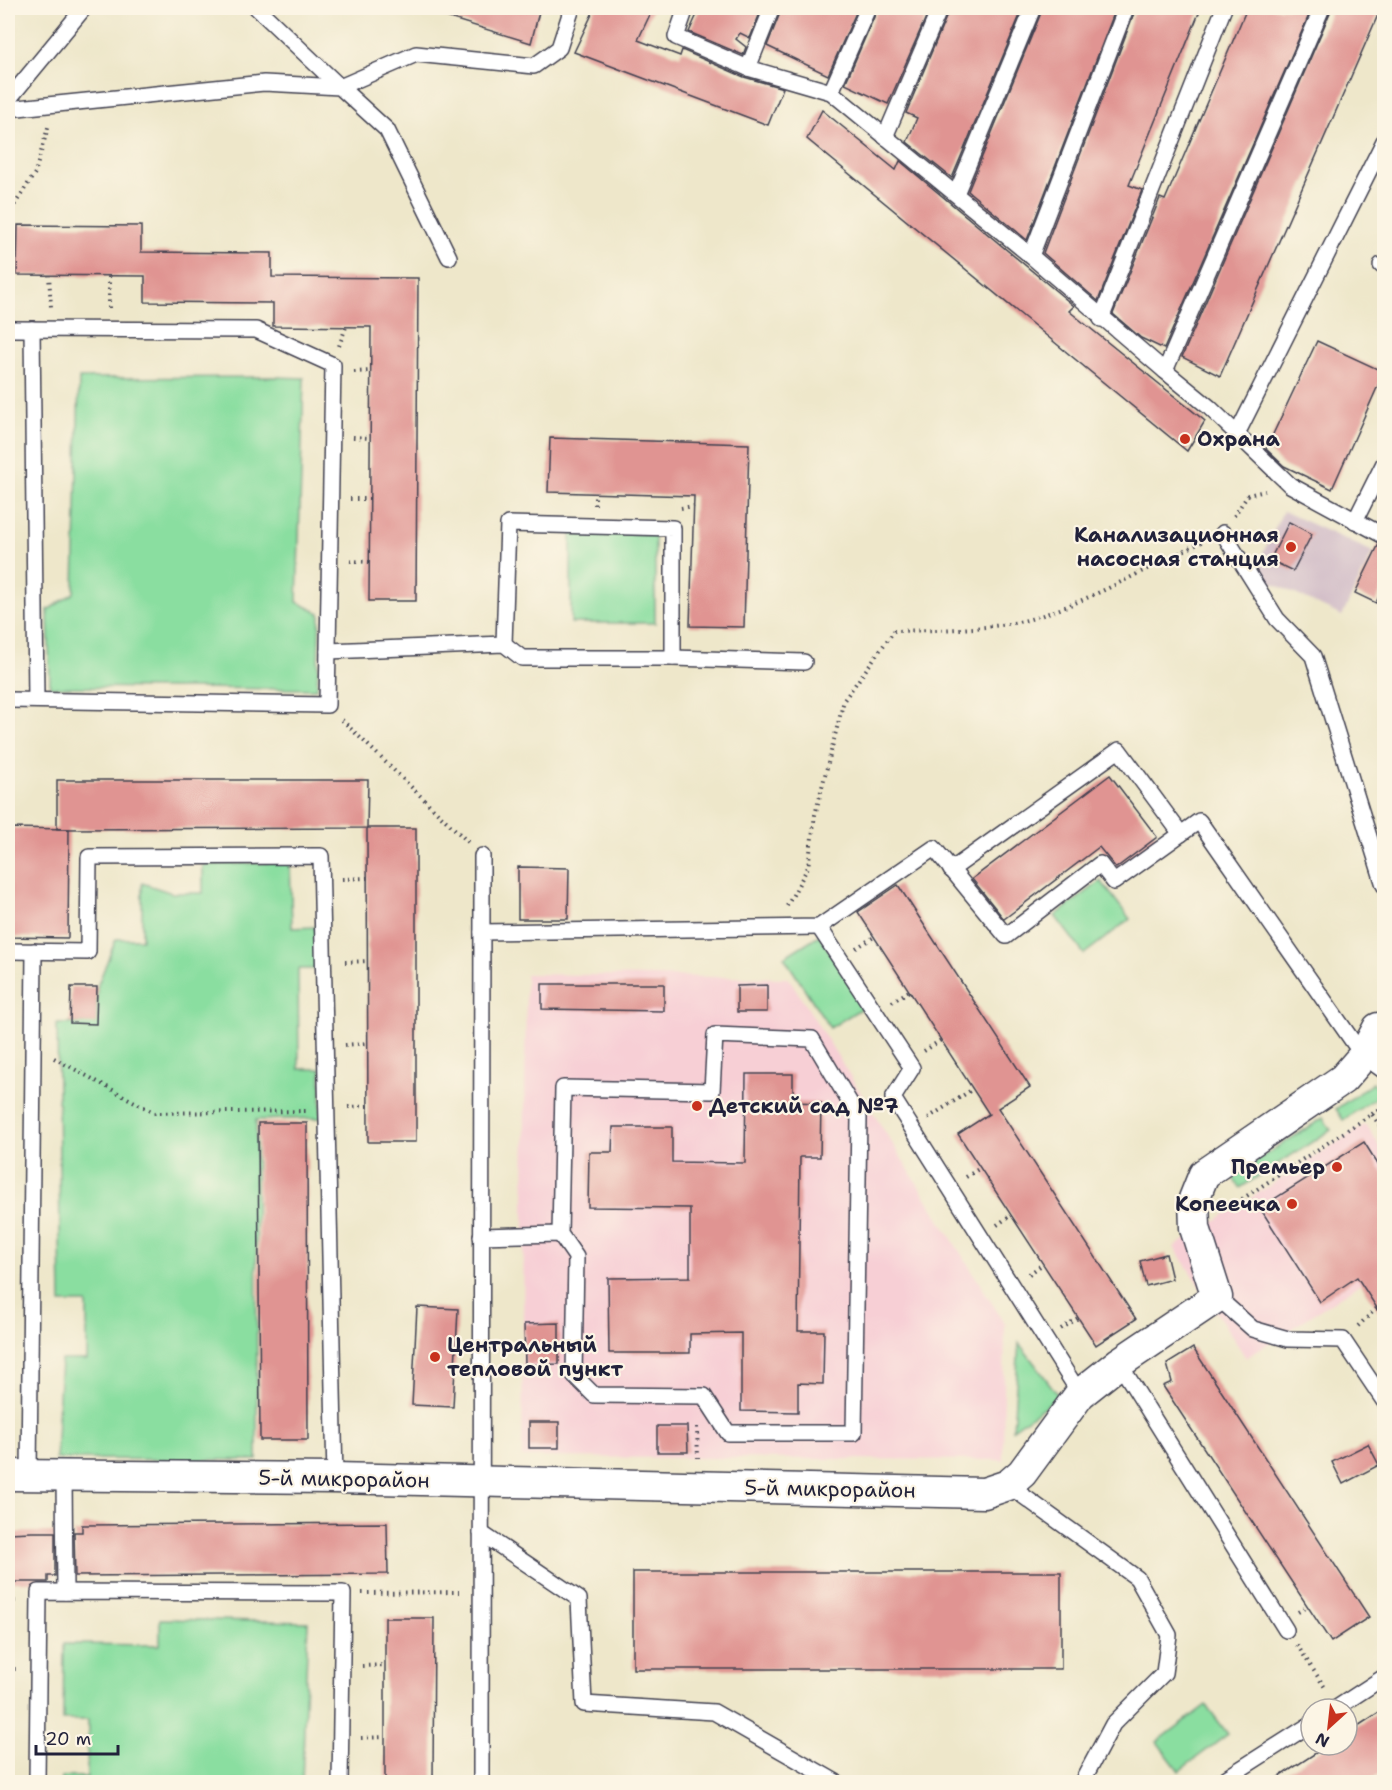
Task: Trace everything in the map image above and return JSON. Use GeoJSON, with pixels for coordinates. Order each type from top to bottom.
{"type":"FeatureCollection","features":[{"type":"Feature","properties":{"kind":"street"},"geometry":{"type":"LineString","coordinates":[[1008,1485],[1022,1473],[1080,1394],[1119,1363],[1217,1296],[1196,1228],[1194,1199],[1204,1174],[1343,1079],[1374,1064],[1381,1020]]}},
{"type":"Feature","properties":{"kind":"street","name":"5-й микрорайон"},"geometry":{"type":"LineString","coordinates":[[18,1475],[334,1478],[984,1493],[1008,1485]]}},
{"type":"Feature","properties":{"kind":"lane"},"geometry":{"type":"LineString","coordinates":[[8,100],[84,8]]}},
{"type":"Feature","properties":{"kind":"lane"},"geometry":{"type":"LineString","coordinates":[[257,8],[387,130],[449,257]]}},
{"type":"Feature","properties":{"kind":"lane"},"geometry":{"type":"LineString","coordinates":[[8,109],[264,83],[339,87],[416,54],[534,66],[559,48],[572,8]]}},
{"type":"Feature","properties":{"kind":"lane"},"geometry":{"type":"LineString","coordinates":[[686,8],[676,37],[748,68],[831,92],[1031,256],[1101,319],[1166,371],[1238,434],[1290,485],[1384,536]]}},
{"type":"Feature","properties":{"kind":"lane"},"geometry":{"type":"LineString","coordinates":[[748,68],[772,8]]}},
{"type":"Feature","properties":{"kind":"lane"},"geometry":{"type":"LineString","coordinates":[[831,92],[868,8]]}},
{"type":"Feature","properties":{"kind":"lane"},"geometry":{"type":"LineString","coordinates":[[885,136],[940,8]]}},
{"type":"Feature","properties":{"kind":"lane"},"geometry":{"type":"LineString","coordinates":[[956,194],[1033,8]]}},
{"type":"Feature","properties":{"kind":"lane"},"geometry":{"type":"LineString","coordinates":[[1031,256],[1126,8]]}},
{"type":"Feature","properties":{"kind":"lane"},"geometry":{"type":"LineString","coordinates":[[1101,319],[1224,8]]}},
{"type":"Feature","properties":{"kind":"lane"},"geometry":{"type":"LineString","coordinates":[[1166,371],[1322,8]]}},
{"type":"Feature","properties":{"kind":"lane"},"geometry":{"type":"LineString","coordinates":[[1238,434],[1384,141]]}},
{"type":"Feature","properties":{"kind":"lane"},"geometry":{"type":"LineString","coordinates":[[8,329],[256,330],[333,365],[327,705],[8,700]]}},
{"type":"Feature","properties":{"kind":"lane"},"geometry":{"type":"LineString","coordinates":[[32,329],[36,700]]}},
{"type":"Feature","properties":{"kind":"lane"},"geometry":{"type":"LineString","coordinates":[[1355,521],[1384,463]]}},
{"type":"Feature","properties":{"kind":"lane"},"geometry":{"type":"LineString","coordinates":[[504,644],[508,524],[673,528],[673,658]]}},
{"type":"Feature","properties":{"kind":"lane"},"geometry":{"type":"LineString","coordinates":[[1223,533],[1277,619],[1312,656],[1384,885]]}},
{"type":"Feature","properties":{"kind":"lane"},"geometry":{"type":"LineString","coordinates":[[328,651],[504,644],[522,658],[673,658],[804,662]]}},
{"type":"Feature","properties":{"kind":"lane"},"geometry":{"type":"LineString","coordinates":[[951,870],[1119,750],[1181,834]]}},
{"type":"Feature","properties":{"kind":"lane"},"geometry":{"type":"LineString","coordinates":[[482,932],[819,927],[934,848],[1005,936],[1100,864],[1114,882],[1199,821],[1374,1064]]}},
{"type":"Feature","properties":{"kind":"lane"},"geometry":{"type":"LineString","coordinates":[[8,951],[88,952],[89,857],[321,856],[334,1478]]}},
{"type":"Feature","properties":{"kind":"lane"},"geometry":{"type":"LineString","coordinates":[[481,1782],[482,856]]}},
{"type":"Feature","properties":{"kind":"lane"},"geometry":{"type":"LineString","coordinates":[[819,927],[912,1068],[893,1098],[1080,1394]]}},
{"type":"Feature","properties":{"kind":"lane"},"geometry":{"type":"LineString","coordinates":[[18,1475],[33,1046],[34,951]]}},
{"type":"Feature","properties":{"kind":"lane"},"geometry":{"type":"LineString","coordinates":[[715,1035],[812,1039],[859,1118],[854,1433],[728,1433],[704,1396],[594,1395],[574,1375],[576,1257],[560,1234],[563,1088],[712,1091],[715,1035]]}},
{"type":"Feature","properties":{"kind":"lane"},"geometry":{"type":"LineString","coordinates":[[481,1236],[560,1234]]}},
{"type":"Feature","properties":{"kind":"lane"},"geometry":{"type":"LineString","coordinates":[[1217,1296],[1253,1329],[1287,1339],[1343,1340],[1384,1401]]}},
{"type":"Feature","properties":{"kind":"lane"},"geometry":{"type":"LineString","coordinates":[[1119,1363],[1286,1630]]}},
{"type":"Feature","properties":{"kind":"lane"},"geometry":{"type":"LineString","coordinates":[[64,1475],[65,1592]]}},
{"type":"Feature","properties":{"kind":"lane"},"geometry":{"type":"LineString","coordinates":[[1008,1485],[1137,1578],[1168,1635],[1164,1673],[1113,1724],[1083,1782]]}},
{"type":"Feature","properties":{"kind":"lane"},"geometry":{"type":"LineString","coordinates":[[481,1533],[579,1599],[584,1704],[714,1712],[836,1782]]}},
{"type":"Feature","properties":{"kind":"lane"},"geometry":{"type":"LineString","coordinates":[[37,1782],[39,1592],[343,1593],[340,1782]]}},
{"type":"Feature","properties":{"kind":"lane"},"geometry":{"type":"LineString","coordinates":[[1354,1697],[1384,1677]]}},
{"type":"Feature","properties":{"kind":"lane"},"geometry":{"type":"LineString","coordinates":[[1220,1782],[1299,1732]]}},
{"type":"Feature","properties":{"kind":"path"},"geometry":{"type":"LineString","coordinates":[[8,215],[35,173],[55,104]]}},
{"type":"Feature","properties":{"kind":"path"},"geometry":{"type":"LineString","coordinates":[[49,275],[51,329]]}},
{"type":"Feature","properties":{"kind":"path"},"geometry":{"type":"LineString","coordinates":[[109,330],[110,276]]}},
{"type":"Feature","properties":{"kind":"path"},"geometry":{"type":"LineString","coordinates":[[786,927],[787,903],[808,867],[815,815],[844,700],[894,631],[944,630],[1026,620],[1097,592],[1223,533],[1248,495],[1290,485]]}},
{"type":"Feature","properties":{"kind":"path"},"geometry":{"type":"LineString","coordinates":[[327,705],[482,856]]}},
{"type":"Feature","properties":{"kind":"path"},"geometry":{"type":"LineString","coordinates":[[33,1046],[155,1113],[327,1111]]}},
{"type":"Feature","properties":{"kind":"path"},"geometry":{"type":"LineString","coordinates":[[912,1128],[973,1089]]}},
{"type":"Feature","properties":{"kind":"path"},"geometry":{"type":"LineString","coordinates":[[1242,1198],[1384,1105]]}},
{"type":"Feature","properties":{"kind":"path"},"geometry":{"type":"LineString","coordinates":[[1372,1114],[1384,1132]]}},
{"type":"Feature","properties":{"kind":"path"},"geometry":{"type":"LineString","coordinates":[[696,1396],[698,1468]]}},
{"type":"Feature","properties":{"kind":"path"},"geometry":{"type":"LineString","coordinates":[[343,1593],[481,1591]]}},
{"type":"Feature","properties":{"kind":"path"},"geometry":{"type":"LineString","coordinates":[[1286,1630],[1330,1697]]}},
{"type":"Feature","properties":{"kind":"shaded area"},"geometry":{"type":"Polygon","coordinates":[[[1283,511],[1373,552],[1342,616],[1253,574],[1283,511]]]}},
{"type":"Feature","properties":{"kind":"shaded area","name":"Детский сад №7"},"geometry":{"type":"Polygon","coordinates":[[[526,974],[789,978],[1005,1324],[1003,1460],[522,1457],[526,974]]]}},
{"type":"Feature","properties":{"kind":"shaded area"},"geometry":{"type":"Polygon","coordinates":[[[1366,1124],[1384,1153],[1384,1268],[1246,1358],[1174,1247],[1366,1124]]]}},
{"type":"Feature","properties":{"kind":"green space"},"geometry":{"type":"Polygon","coordinates":[[[79,378],[304,378],[297,602],[320,613],[317,689],[50,687],[48,610],[74,593],[79,378]]]}},
{"type":"Feature","properties":{"kind":"green space"},"geometry":{"type":"Polygon","coordinates":[[[571,533],[655,533],[655,623],[571,623],[571,533]]]}},
{"type":"Feature","properties":{"kind":"green space"},"geometry":{"type":"Polygon","coordinates":[[[290,862],[292,928],[315,927],[319,969],[298,969],[299,1069],[321,1069],[321,1118],[256,1120],[257,1460],[56,1459],[61,1360],[87,1360],[87,1303],[61,1303],[57,1024],[96,1023],[97,987],[116,939],[142,939],[142,883],[172,893],[203,893],[203,865],[290,862]]]}},
{"type":"Feature","properties":{"kind":"green space"},"geometry":{"type":"Polygon","coordinates":[[[1101,881],[1130,919],[1084,954],[1055,916],[1101,881]]]}},
{"type":"Feature","properties":{"kind":"green space"},"geometry":{"type":"Polygon","coordinates":[[[819,935],[865,1006],[830,1028],[784,957],[819,935]]]}},
{"type":"Feature","properties":{"kind":"green space"},"geometry":{"type":"Polygon","coordinates":[[[1373,1083],[1381,1094],[1343,1120],[1336,1109],[1373,1083]]]}},
{"type":"Feature","properties":{"kind":"green space"},"geometry":{"type":"Polygon","coordinates":[[[1323,1118],[1331,1130],[1240,1188],[1232,1176],[1323,1118]]]}},
{"type":"Feature","properties":{"kind":"green space"},"geometry":{"type":"Polygon","coordinates":[[[1019,1343],[1059,1396],[1013,1429],[1019,1343]]]}},
{"type":"Feature","properties":{"kind":"green space"},"geometry":{"type":"Polygon","coordinates":[[[160,1619],[308,1622],[302,1782],[62,1782],[62,1777],[87,1777],[88,1720],[63,1720],[64,1644],[160,1645],[160,1619]]]}},
{"type":"Feature","properties":{"kind":"green space"},"geometry":{"type":"Polygon","coordinates":[[[1206,1705],[1228,1734],[1179,1771],[1157,1742],[1206,1705]]]}},
{"type":"Feature","properties":{"kind":"building"},"geometry":{"type":"Polygon","coordinates":[[[434,8],[540,8],[531,43],[433,13],[434,8]]]}},
{"type":"Feature","properties":{"kind":"building"},"geometry":{"type":"Polygon","coordinates":[[[595,8],[653,8],[638,40],[680,56],[682,50],[744,77],[783,88],[768,125],[574,52],[595,8]]]}},
{"type":"Feature","properties":{"kind":"building"},"geometry":{"type":"Polygon","coordinates":[[[700,8],[762,8],[750,38],[740,33],[736,39],[746,47],[743,55],[689,32],[700,8]]]}},
{"type":"Feature","properties":{"kind":"building"},"geometry":{"type":"Polygon","coordinates":[[[782,8],[858,8],[828,75],[767,46],[782,8]]]}},
{"type":"Feature","properties":{"kind":"building"},"geometry":{"type":"Polygon","coordinates":[[[878,8],[930,8],[888,104],[845,84],[878,8]]]}},
{"type":"Feature","properties":{"kind":"building"},"geometry":{"type":"Polygon","coordinates":[[[950,8],[1023,8],[952,178],[907,142],[917,118],[906,113],[950,8]]]}},
{"type":"Feature","properties":{"kind":"building"},"geometry":{"type":"Polygon","coordinates":[[[1043,8],[1116,8],[1027,240],[968,191],[1043,8]]]}},
{"type":"Feature","properties":{"kind":"building"},"geometry":{"type":"Polygon","coordinates":[[[1136,8],[1201,8],[1129,185],[1142,190],[1098,301],[1043,253],[1136,8]]]}},
{"type":"Feature","properties":{"kind":"building"},"geometry":{"type":"Polygon","coordinates":[[[1247,8],[1312,8],[1164,349],[1141,338],[1113,314],[1160,198],[1165,200],[1247,8]]]}},
{"type":"Feature","properties":{"kind":"building"},"geometry":{"type":"Polygon","coordinates":[[[1332,8],[1381,8],[1220,376],[1182,357],[1332,8]]]}},
{"type":"Feature","properties":{"kind":"building"},"geometry":{"type":"Polygon","coordinates":[[[822,110],[896,170],[900,161],[1074,306],[1069,311],[1205,421],[1187,451],[807,139],[822,110]]]}},
{"type":"Feature","properties":{"kind":"building"},"geometry":{"type":"Polygon","coordinates":[[[18,225],[141,226],[141,252],[272,253],[272,277],[418,278],[416,601],[369,601],[371,327],[273,326],[273,303],[145,302],[145,276],[17,275],[18,225]]]}},
{"type":"Feature","properties":{"kind":"building"},"geometry":{"type":"Polygon","coordinates":[[[1317,341],[1384,372],[1332,489],[1284,466],[1266,449],[1317,341]]]}},
{"type":"Feature","properties":{"kind":"building"},"geometry":{"type":"Polygon","coordinates":[[[550,438],[749,444],[744,627],[690,626],[694,496],[548,492],[550,438]]]}},
{"type":"Feature","properties":{"kind":"building","name":"Канализационная насосная станция"},"geometry":{"type":"Polygon","coordinates":[[[1289,522],[1312,534],[1293,571],[1270,560],[1289,522]]]}},
{"type":"Feature","properties":{"kind":"building"},"geometry":{"type":"Polygon","coordinates":[[[1379,544],[1384,546],[1384,585],[1376,603],[1355,593],[1379,544]]]}},
{"type":"Feature","properties":{"kind":"building"},"geometry":{"type":"Polygon","coordinates":[[[1110,775],[1157,837],[1116,868],[1099,847],[1004,919],[972,879],[1110,775]]]}},
{"type":"Feature","properties":{"kind":"building"},"geometry":{"type":"Polygon","coordinates":[[[57,780],[368,780],[367,828],[57,829],[57,780]]]}},
{"type":"Feature","properties":{"kind":"building"},"geometry":{"type":"Polygon","coordinates":[[[8,828],[69,829],[68,938],[8,937],[8,828]]]}},
{"type":"Feature","properties":{"kind":"building"},"geometry":{"type":"Polygon","coordinates":[[[367,828],[416,828],[416,1142],[368,1142],[367,828]]]}},
{"type":"Feature","properties":{"kind":"building"},"geometry":{"type":"Polygon","coordinates":[[[518,867],[569,868],[568,919],[518,919],[518,867]]]}},
{"type":"Feature","properties":{"kind":"building"},"geometry":{"type":"Polygon","coordinates":[[[898,885],[1030,1087],[998,1108],[1136,1319],[1096,1345],[958,1134],[989,1114],[858,912],[898,885]]]}},
{"type":"Feature","properties":{"kind":"building"},"geometry":{"type":"Polygon","coordinates":[[[542,984],[664,984],[664,1011],[542,1009],[542,984]]]}},
{"type":"Feature","properties":{"kind":"building"},"geometry":{"type":"Polygon","coordinates":[[[767,985],[767,1012],[737,1012],[737,986],[767,985]]]}},
{"type":"Feature","properties":{"kind":"building"},"geometry":{"type":"Polygon","coordinates":[[[71,987],[97,987],[96,1024],[70,1023],[71,987]]]}},
{"type":"Feature","properties":{"kind":"building"},"geometry":{"type":"Polygon","coordinates":[[[746,1074],[793,1074],[793,1102],[821,1103],[820,1157],[800,1157],[798,1331],[824,1331],[823,1384],[798,1383],[798,1412],[741,1411],[741,1333],[690,1334],[690,1353],[609,1353],[608,1278],[690,1277],[690,1208],[588,1207],[589,1152],[612,1152],[613,1127],[672,1127],[672,1162],[745,1163],[746,1074]]]}},
{"type":"Feature","properties":{"kind":"building"},"geometry":{"type":"Polygon","coordinates":[[[258,1123],[307,1123],[308,1440],[260,1440],[258,1123]]]}},
{"type":"Feature","properties":{"kind":"building"},"geometry":{"type":"Polygon","coordinates":[[[1364,1142],[1384,1174],[1384,1319],[1357,1277],[1320,1302],[1260,1208],[1364,1142]]]}},
{"type":"Feature","properties":{"kind":"building"},"geometry":{"type":"Polygon","coordinates":[[[1166,1254],[1172,1279],[1146,1286],[1140,1261],[1166,1254]]]}},
{"type":"Feature","properties":{"kind":"building","name":"Центральный тепловой пункт"},"geometry":{"type":"Polygon","coordinates":[[[417,1307],[458,1309],[453,1407],[412,1405],[417,1307]]]}},
{"type":"Feature","properties":{"kind":"building"},"geometry":{"type":"Polygon","coordinates":[[[559,1323],[559,1364],[525,1365],[524,1324],[559,1323]]]}},
{"type":"Feature","properties":{"kind":"building"},"geometry":{"type":"Polygon","coordinates":[[[1193,1348],[1369,1617],[1331,1642],[1163,1386],[1172,1382],[1167,1364],[1193,1348]]]}},
{"type":"Feature","properties":{"kind":"building"},"geometry":{"type":"Polygon","coordinates":[[[529,1422],[559,1422],[559,1448],[529,1448],[529,1422]]]}},
{"type":"Feature","properties":{"kind":"building"},"geometry":{"type":"Polygon","coordinates":[[[657,1426],[687,1426],[688,1452],[657,1452],[657,1426]]]}},
{"type":"Feature","properties":{"kind":"building"},"geometry":{"type":"Polygon","coordinates":[[[1368,1444],[1379,1465],[1343,1484],[1332,1462],[1368,1444]]]}},
{"type":"Feature","properties":{"kind":"building"},"geometry":{"type":"Polygon","coordinates":[[[387,1523],[388,1574],[75,1576],[74,1532],[82,1532],[82,1525],[387,1523]]]}},
{"type":"Feature","properties":{"kind":"building"},"geometry":{"type":"Polygon","coordinates":[[[55,1532],[55,1576],[48,1576],[48,1582],[8,1582],[8,1533],[55,1532]]]}},
{"type":"Feature","properties":{"kind":"building"},"geometry":{"type":"Polygon","coordinates":[[[633,1572],[1061,1572],[1061,1669],[633,1669],[633,1572]]]}},
{"type":"Feature","properties":{"kind":"building"},"geometry":{"type":"Polygon","coordinates":[[[385,1618],[434,1618],[433,1782],[385,1782],[385,1618]]]}},
{"type":"Feature","properties":{"kind":"building"},"geometry":{"type":"Polygon","coordinates":[[[1384,1709],[1384,1771],[1366,1782],[1271,1782],[1310,1757],[1359,1757],[1359,1725],[1384,1709]]]}},
{"type":"Feature","properties":{"kind":"place","name":"Охрана"},"geometry":{"type":"Point","coordinates":[1185,439]}},
{"type":"Feature","properties":{"kind":"place","name":"Канализационная насосная станция"},"geometry":{"type":"Point","coordinates":[1291,547]}},
{"type":"Feature","properties":{"kind":"place","name":"Детский сад №7"},"geometry":{"type":"Point","coordinates":[697,1106]}},
{"type":"Feature","properties":{"kind":"place","name":"Премьер"},"geometry":{"type":"Point","coordinates":[1337,1167]}},
{"type":"Feature","properties":{"kind":"place","name":"Копеечка"},"geometry":{"type":"Point","coordinates":[1292,1204]}},
{"type":"Feature","properties":{"kind":"place","name":"Центральный тепловой пункт"},"geometry":{"type":"Point","coordinates":[435,1357]}}]}
